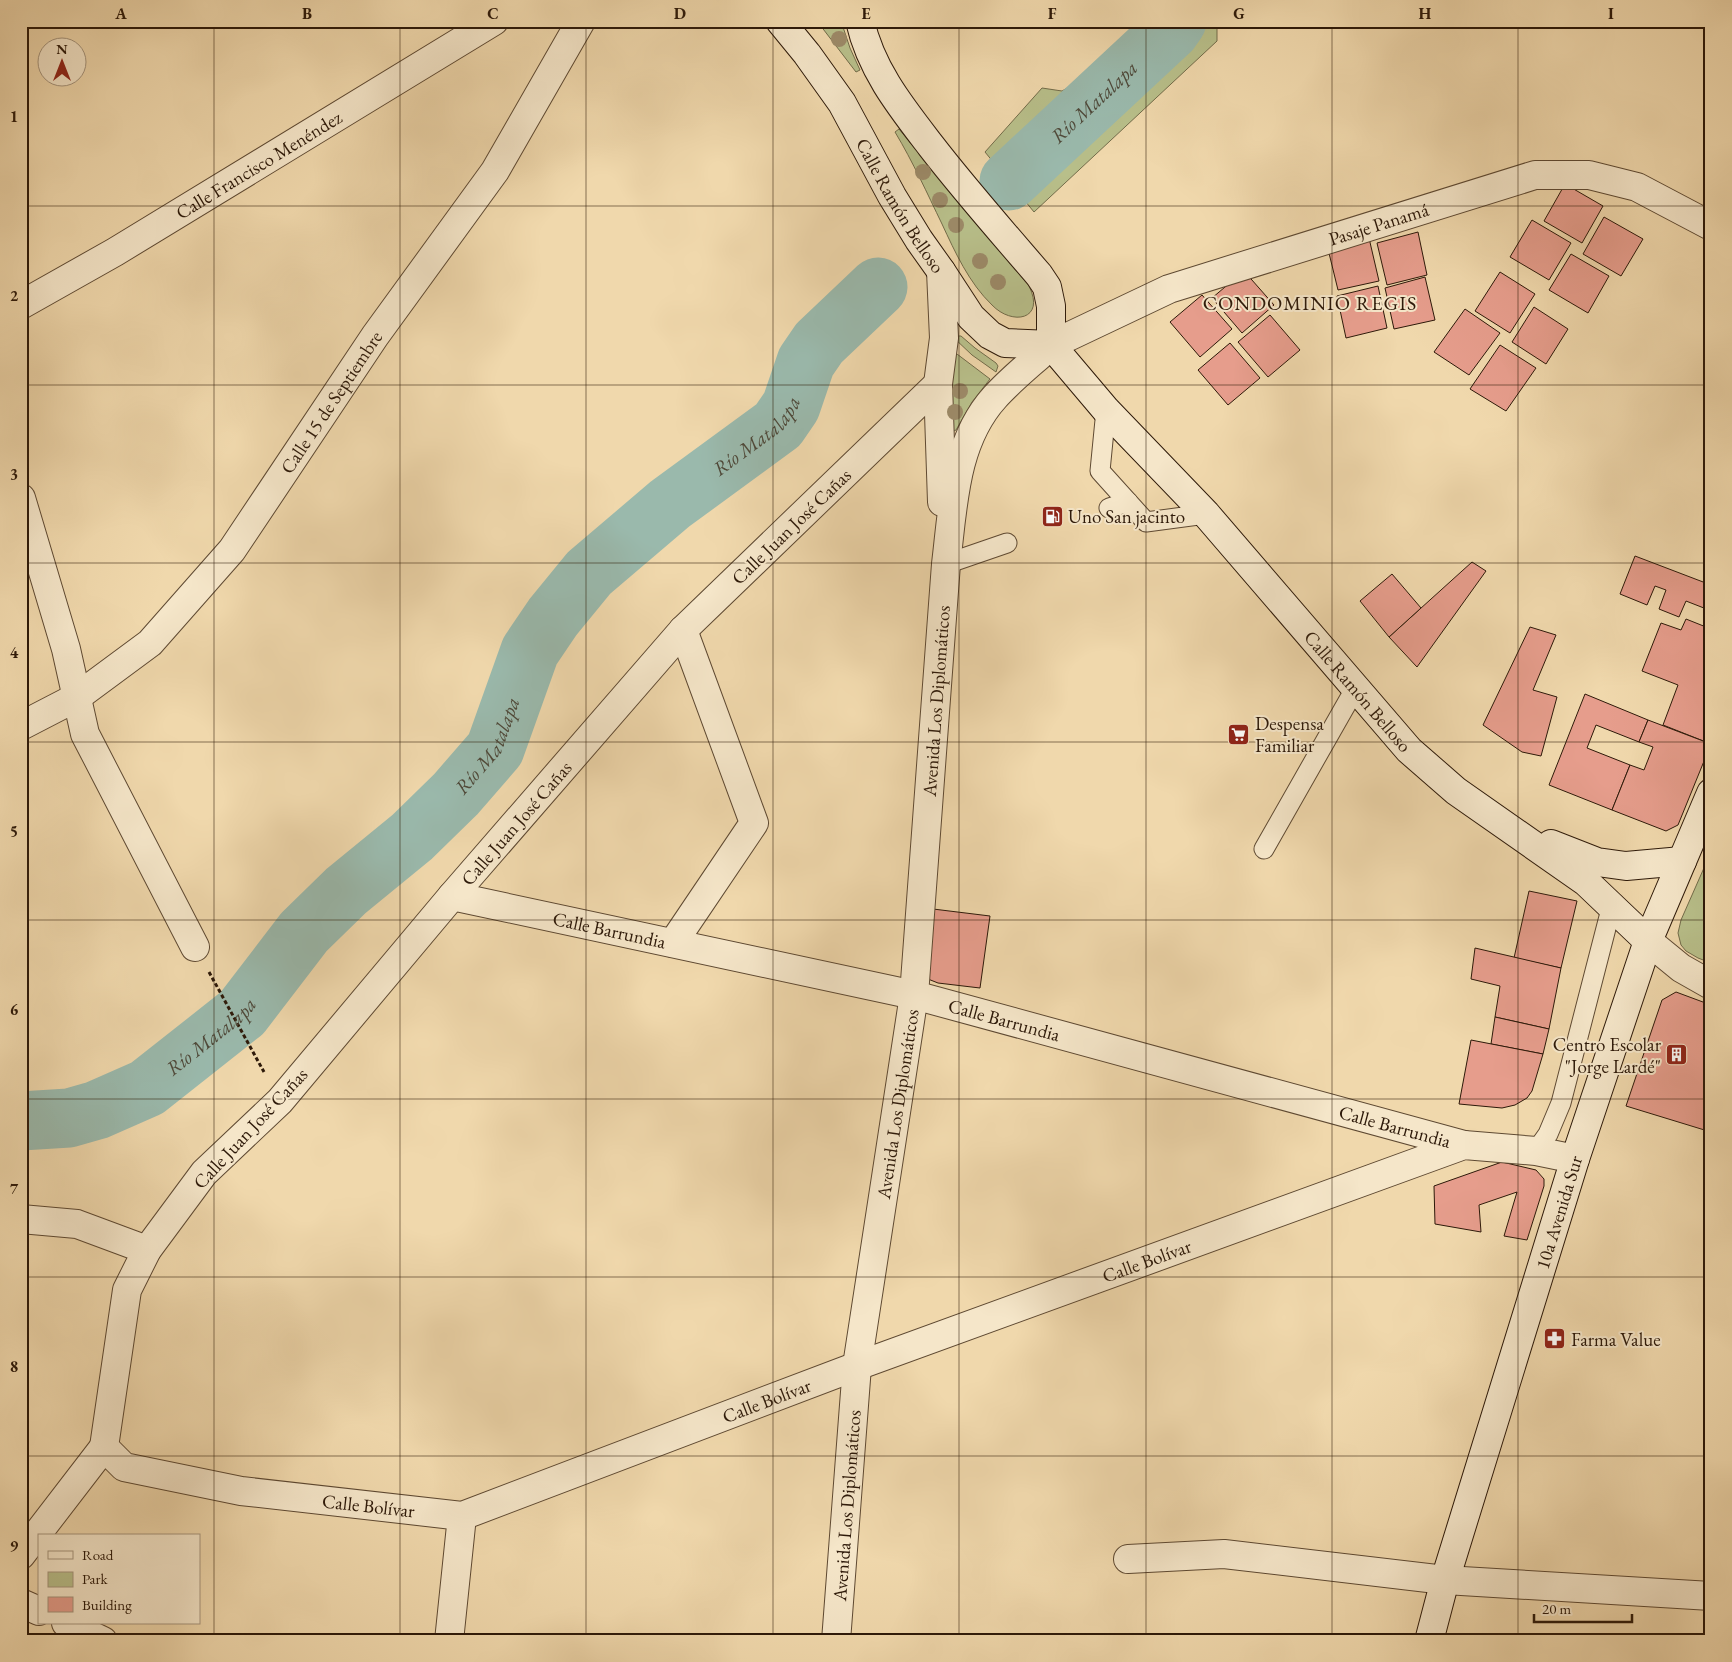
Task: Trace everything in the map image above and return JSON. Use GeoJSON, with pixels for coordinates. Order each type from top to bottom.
{"type":"FeatureCollection","features":[{"type":"Feature","properties":{"kind":"street","name":"Calle Francisco Menéndez"},"geometry":{"type":"LineString","coordinates":[[21,305],[115,252],[494,21]]}},
{"type":"Feature","properties":{"kind":"street","name":"Calle 15 de Septiembre"},"geometry":{"type":"LineString","coordinates":[[21,726],[77,697],[150,643],[232,550],[375,336],[495,171],[581,21]]}},
{"type":"Feature","properties":{"kind":"street","name":"Calle Ramón Belloso"},"geometry":{"type":"LineString","coordinates":[[780,21],[807,54],[842,103],[892,196],[971,318],[990,335],[1005,343],[1051,345],[1106,410],[1206,514],[1409,750],[1456,791],[1513,829],[1586,882],[1648,941],[1681,968],[1711,985]]}},
{"type":"Feature","properties":{"kind":"street"},"geometry":{"type":"LineString","coordinates":[[860,21],[864,38],[877,70],[894,98],[959,182],[1039,275],[1047,287],[1051,306],[1051,345]]}},
{"type":"Feature","properties":{"kind":"street","name":"Pasaje Panamá"},"geometry":{"type":"LineString","coordinates":[[1051,345],[1169,289],[1535,176],[1589,176],[1637,187],[1711,226]]}},
{"type":"Feature","properties":{"kind":"street","name":"Avenida Los Diplomáticos"},"geometry":{"type":"LineString","coordinates":[[942,271],[944,338],[938,384],[946,564]]}},
{"type":"Feature","properties":{"kind":"street","name":"Avenida Los Diplomáticos"},"geometry":{"type":"LineString","coordinates":[[836,1641],[857,1366],[914,995],[946,564],[954,500],[963,453],[972,431],[994,397],[1051,345]]}},
{"type":"Feature","properties":{"kind":"street","name":"Calle Juan José Cañas"},"geometry":{"type":"LineString","coordinates":[[104,1447],[128,1290],[147,1250],[204,1173],[280,1101],[452,896],[683,630],[938,384]]}},
{"type":"Feature","properties":{"kind":"street"},"geometry":{"type":"LineString","coordinates":[[21,498],[66,649],[85,734],[195,947]]}},
{"type":"Feature","properties":{"kind":"street"},"geometry":{"type":"LineString","coordinates":[[673,944],[754,823],[683,630]]}},
{"type":"Feature","properties":{"kind":"street","name":"10a Avenida Sur"},"geometry":{"type":"LineString","coordinates":[[1429,1641],[1575,1159],[1648,941],[1711,793]]}},
{"type":"Feature","properties":{"kind":"street"},"geometry":{"type":"LineString","coordinates":[[1513,829],[1596,862],[1626,866],[1682,861]]}},
{"type":"Feature","properties":{"kind":"street","name":"Calle Barrundia"},"geometry":{"type":"LineString","coordinates":[[452,896],[914,995],[1464,1145]]}},
{"type":"Feature","properties":{"kind":"street","name":"Calle Bolívar"},"geometry":{"type":"LineString","coordinates":[[104,1447],[124,1467],[241,1491],[462,1516],[857,1366],[1464,1145],[1536,1151],[1575,1159]]}},
{"type":"Feature","properties":{"kind":"street"},"geometry":{"type":"LineString","coordinates":[[21,1219],[77,1224],[147,1250]]}},
{"type":"Feature","properties":{"kind":"street"},"geometry":{"type":"LineString","coordinates":[[21,1555],[104,1447]]}},
{"type":"Feature","properties":{"kind":"street"},"geometry":{"type":"LineString","coordinates":[[449,1641],[462,1516]]}},
{"type":"Feature","properties":{"kind":"street"},"geometry":{"type":"LineString","coordinates":[[1128,1559],[1224,1554],[1446,1580],[1711,1596]]}},
{"type":"Feature","properties":{"kind":"street"},"geometry":{"type":"LineString","coordinates":[[21,1603],[38,1611]]}},
{"type":"Feature","properties":{"kind":"street"},"geometry":{"type":"LineString","coordinates":[[68,1624],[103,1641]]}},
{"type":"Feature","properties":{"kind":"lane"},"geometry":{"type":"LineString","coordinates":[[1106,410],[1100,471],[1146,522],[1206,514]]}},
{"type":"Feature","properties":{"kind":"lane"},"geometry":{"type":"LineString","coordinates":[[1109,508],[1128,502]]}},
{"type":"Feature","properties":{"kind":"lane"},"geometry":{"type":"LineString","coordinates":[[946,564],[1007,544]]}},
{"type":"Feature","properties":{"kind":"lane"},"geometry":{"type":"LineString","coordinates":[[1264,849],[1355,689]]}},
{"type":"Feature","properties":{"kind":"lane","name":"10a Avenida Sur"},"geometry":{"type":"LineString","coordinates":[[1536,1151],[1548,1134],[1561,1103],[1612,905]]}},
{"type":"Feature","properties":{"kind":"path"},"geometry":{"type":"LineString","coordinates":[[195,947],[248,1044]]}},
{"type":"Feature","properties":{"kind":"green space"},"geometry":{"type":"Polygon","coordinates":[[[817,21],[841,21],[860,70],[856,72],[817,21]]]}},
{"type":"Feature","properties":{"kind":"green space"},"geometry":{"type":"Polygon","coordinates":[[[1143,21],[1222,21],[1217,27],[1217,41],[1034,212],[985,152],[1042,88],[1062,91],[1087,77],[1143,21]]]}},
{"type":"Feature","properties":{"kind":"green space"},"geometry":{"type":"Polygon","coordinates":[[[899,129],[1029,286],[1033,297],[1033,306],[1030,312],[1024,316],[1017,317],[1000,312],[976,287],[957,256],[920,178],[895,132],[899,129]]]}},
{"type":"Feature","properties":{"kind":"green space"},"geometry":{"type":"Polygon","coordinates":[[[961,336],[996,363],[998,366],[996,372],[972,355],[954,338],[961,336]]]}},
{"type":"Feature","properties":{"kind":"green space"},"geometry":{"type":"Polygon","coordinates":[[[953,351],[990,379],[972,402],[954,431],[949,429],[953,351]]]}},
{"type":"Feature","properties":{"kind":"green space"},"geometry":{"type":"Polygon","coordinates":[[[1711,852],[1711,963],[1686,951],[1681,945],[1678,933],[1681,920],[1711,852]]]}},
{"type":"Feature","properties":{"kind":"building"},"geometry":{"type":"Polygon","coordinates":[[[1565,184],[1603,206],[1582,243],[1544,221],[1565,184]]]}},
{"type":"Feature","properties":{"kind":"building"},"geometry":{"type":"Polygon","coordinates":[[[1604,217],[1643,239],[1621,276],[1583,254],[1604,217]]]}},
{"type":"Feature","properties":{"kind":"building"},"geometry":{"type":"Polygon","coordinates":[[[1532,220],[1571,243],[1549,280],[1510,257],[1532,220]]]}},
{"type":"Feature","properties":{"kind":"building"},"geometry":{"type":"Polygon","coordinates":[[[1418,232],[1427,275],[1387,285],[1377,243],[1418,232]]]}},
{"type":"Feature","properties":{"kind":"building"},"geometry":{"type":"Polygon","coordinates":[[[1369,238],[1379,281],[1338,290],[1328,249],[1369,238]]]}},
{"type":"Feature","properties":{"kind":"building"},"geometry":{"type":"Polygon","coordinates":[[[1571,254],[1609,276],[1588,313],[1549,290],[1571,254]]]}},
{"type":"Feature","properties":{"kind":"building"},"geometry":{"type":"Polygon","coordinates":[[[1244,271],[1274,305],[1242,333],[1212,298],[1244,271]]]}},
{"type":"Feature","properties":{"kind":"building"},"geometry":{"type":"Polygon","coordinates":[[[1500,272],[1535,294],[1510,333],[1475,311],[1500,272]]]}},
{"type":"Feature","properties":{"kind":"building"},"geometry":{"type":"Polygon","coordinates":[[[1425,277],[1435,320],[1394,329],[1385,288],[1425,277]]]}},
{"type":"Feature","properties":{"kind":"building"},"geometry":{"type":"Polygon","coordinates":[[[1378,286],[1387,328],[1346,338],[1337,296],[1378,286]]]}},
{"type":"Feature","properties":{"kind":"building"},"geometry":{"type":"Polygon","coordinates":[[[1202,295],[1232,329],[1200,357],[1170,322],[1202,295]]]}},
{"type":"Feature","properties":{"kind":"building"},"geometry":{"type":"Polygon","coordinates":[[[1534,307],[1568,329],[1546,364],[1512,342],[1534,307]]]}},
{"type":"Feature","properties":{"kind":"building"},"geometry":{"type":"Polygon","coordinates":[[[1465,309],[1500,333],[1469,375],[1434,352],[1465,309]]]}},
{"type":"Feature","properties":{"kind":"building"},"geometry":{"type":"Polygon","coordinates":[[[1270,315],[1300,350],[1268,377],[1238,342],[1270,315]]]}},
{"type":"Feature","properties":{"kind":"building"},"geometry":{"type":"Polygon","coordinates":[[[1230,343],[1260,378],[1228,405],[1198,370],[1230,343]]]}},
{"type":"Feature","properties":{"kind":"building"},"geometry":{"type":"Polygon","coordinates":[[[1500,345],[1536,368],[1506,411],[1470,389],[1500,345]]]}},
{"type":"Feature","properties":{"kind":"building"},"geometry":{"type":"Polygon","coordinates":[[[1635,556],[1711,585],[1711,629],[1703,626],[1709,610],[1686,601],[1679,617],[1659,609],[1666,590],[1655,586],[1647,605],[1620,594],[1635,556]]]}},
{"type":"Feature","properties":{"kind":"building"},"geometry":{"type":"Polygon","coordinates":[[[1472,562],[1486,571],[1417,667],[1389,637],[1472,562]]]}},
{"type":"Feature","properties":{"kind":"building"},"geometry":{"type":"Polygon","coordinates":[[[1392,574],[1421,608],[1389,637],[1360,601],[1392,574]]]}},
{"type":"Feature","properties":{"kind":"building"},"geometry":{"type":"Polygon","coordinates":[[[1686,619],[1711,629],[1711,744],[1663,725],[1678,685],[1642,671],[1661,623],[1681,630],[1686,619]]]}},
{"type":"Feature","properties":{"kind":"building"},"geometry":{"type":"Polygon","coordinates":[[[1530,627],[1556,635],[1533,690],[1557,697],[1541,756],[1522,752],[1483,725],[1530,627]]]}},
{"type":"Feature","properties":{"kind":"building"},"geometry":{"type":"Polygon","coordinates":[[[1585,694],[1648,720],[1639,742],[1596,725],[1587,748],[1630,765],[1612,810],[1549,785],[1585,694]]]}},
{"type":"Feature","properties":{"kind":"building"},"geometry":{"type":"Polygon","coordinates":[[[1648,720],[1711,744],[1678,825],[1666,831],[1612,810],[1630,765],[1644,770],[1653,747],[1639,742],[1648,720]]]}},
{"type":"Feature","properties":{"kind":"building"},"geometry":{"type":"Polygon","coordinates":[[[1529,891],[1577,901],[1561,968],[1514,958],[1529,891]]]}},
{"type":"Feature","properties":{"kind":"building"},"geometry":{"type":"Polygon","coordinates":[[[933,909],[990,916],[980,988],[938,983],[923,977],[933,909]]]}},
{"type":"Feature","properties":{"kind":"building"},"geometry":{"type":"Polygon","coordinates":[[[1475,948],[1561,968],[1549,1029],[1495,1017],[1500,986],[1471,979],[1475,948]]]}},
{"type":"Feature","properties":{"kind":"building","name":"Centro Escolar \"Jorge Lardé\""},"geometry":{"type":"Polygon","coordinates":[[[1676,992],[1711,1005],[1711,1132],[1626,1106],[1662,1000],[1676,992]]]}},
{"type":"Feature","properties":{"kind":"building"},"geometry":{"type":"Polygon","coordinates":[[[1495,1017],[1549,1029],[1543,1054],[1491,1044],[1495,1017]]]}},
{"type":"Feature","properties":{"kind":"building"},"geometry":{"type":"Polygon","coordinates":[[[1471,1040],[1543,1054],[1532,1091],[1527,1098],[1515,1105],[1502,1108],[1459,1104],[1471,1040]]]}},
{"type":"Feature","properties":{"kind":"building"},"geometry":{"type":"Polygon","coordinates":[[[1502,1162],[1536,1170],[1544,1179],[1544,1186],[1527,1240],[1504,1236],[1517,1192],[1479,1205],[1481,1232],[1435,1224],[1434,1186],[1502,1162]]]}},
{"type":"Feature","properties":{"kind":"waterway","name":"Río Matalapa"},"geometry":{"type":"LineString","coordinates":[[1009,181],[1170,31],[1177,21]]}},
{"type":"Feature","properties":{"kind":"waterway","name":"Río Matalapa"},"geometry":{"type":"LineString","coordinates":[[21,1121],[69,1118],[97,1110],[147,1088],[242,1013],[304,932],[346,891],[412,837],[456,794],[495,749],[530,651],[553,617],[589,573],[670,504],[778,425],[791,406],[806,362],[819,343],[878,287]]}},
{"type":"Feature","properties":{"kind":"place","name":"Uno San jacinto"},"geometry":{"type":"Point","coordinates":[1052,516]}},
{"type":"Feature","properties":{"kind":"place","name":"Despensa Familiar"},"geometry":{"type":"Point","coordinates":[1239,734]}},
{"type":"Feature","properties":{"kind":"place","name":"Centro Escolar \"Jorge Lardé\""},"geometry":{"type":"Point","coordinates":[1677,1055]}},
{"type":"Feature","properties":{"kind":"place","name":"Farma Value"},"geometry":{"type":"Point","coordinates":[1555,1339]}},
{"type":"Feature","properties":{"kind":"district","name":"CONDOMINIO REGIS"},"geometry":{"type":"Point","coordinates":[1310,303]}}]}
